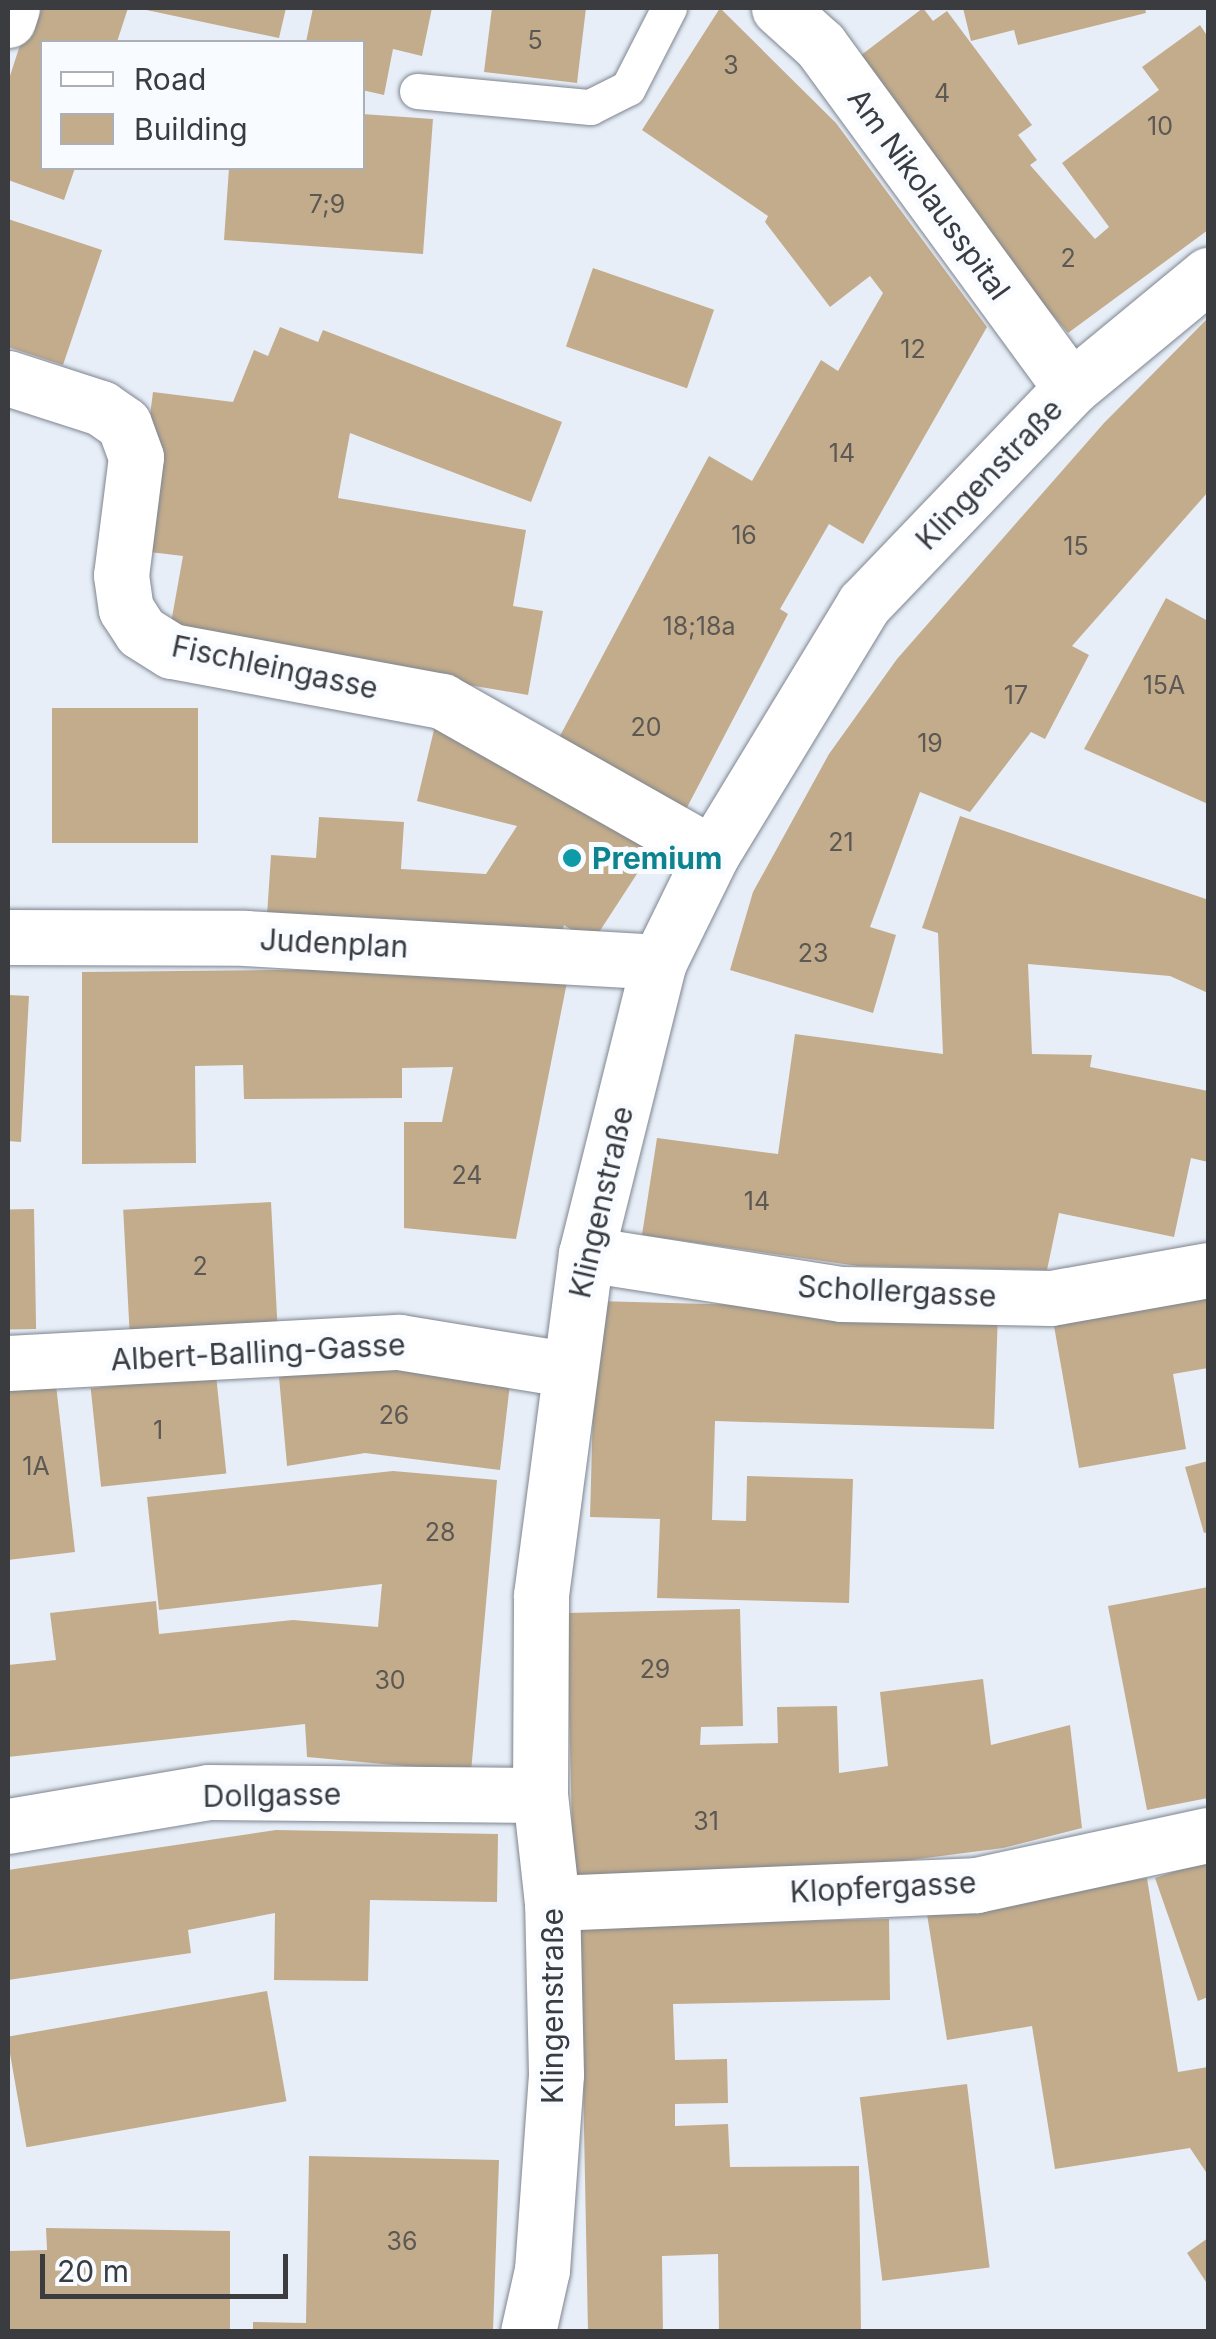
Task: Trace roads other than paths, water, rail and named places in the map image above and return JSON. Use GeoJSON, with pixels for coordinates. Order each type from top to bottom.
{"type":"FeatureCollection","features":[{"type":"Feature","properties":{"kind":"street"},"geometry":{"type":"LineString","coordinates":[[8,20],[12,8]]}},
{"type":"Feature","properties":{"kind":"street","name":"Am Nikolausspital"},"geometry":{"type":"LineString","coordinates":[[779,8],[820,46],[1071,388]]}},
{"type":"Feature","properties":{"kind":"street","name":"Klingenstraße"},"geometry":{"type":"LineString","coordinates":[[528,2332],[542,2270],[556,2074],[552,1903],[540,1795],[541,1595],[566,1369],[586,1254],[659,962],[712,854],[864,604],[1071,388],[1208,275]]}},
{"type":"Feature","properties":{"kind":"street","name":"Fischleingasse"},"geometry":{"type":"LineString","coordinates":[[8,378],[101,408],[124,424],[136,458],[121,575],[126,609],[142,632],[172,651],[442,702],[712,854]]}},
{"type":"Feature","properties":{"kind":"street","name":"Judenplan"},"geometry":{"type":"LineString","coordinates":[[8,938],[245,938],[659,962]]}},
{"type":"Feature","properties":{"kind":"street","name":"Schollergasse"},"geometry":{"type":"LineString","coordinates":[[586,1254],[861,1295],[1051,1298],[1208,1270]]}},
{"type":"Feature","properties":{"kind":"street","name":"Albert-Balling-Gasse"},"geometry":{"type":"LineString","coordinates":[[8,1363],[399,1342],[566,1369]]}},
{"type":"Feature","properties":{"kind":"street","name":"Dollgasse"},"geometry":{"type":"LineString","coordinates":[[8,1826],[208,1792],[540,1795]]}},
{"type":"Feature","properties":{"kind":"street","name":"Klopfergasse"},"geometry":{"type":"LineString","coordinates":[[552,1903],[976,1884],[1208,1835]]}},
{"type":"Feature","properties":{"kind":"lane"},"geometry":{"type":"LineString","coordinates":[[417,92],[590,108],[628,88],[669,8]]}},
{"type":"Feature","properties":{"kind":"place","name":"Premium"},"geometry":{"type":"Point","coordinates":[572,858]}}]}
